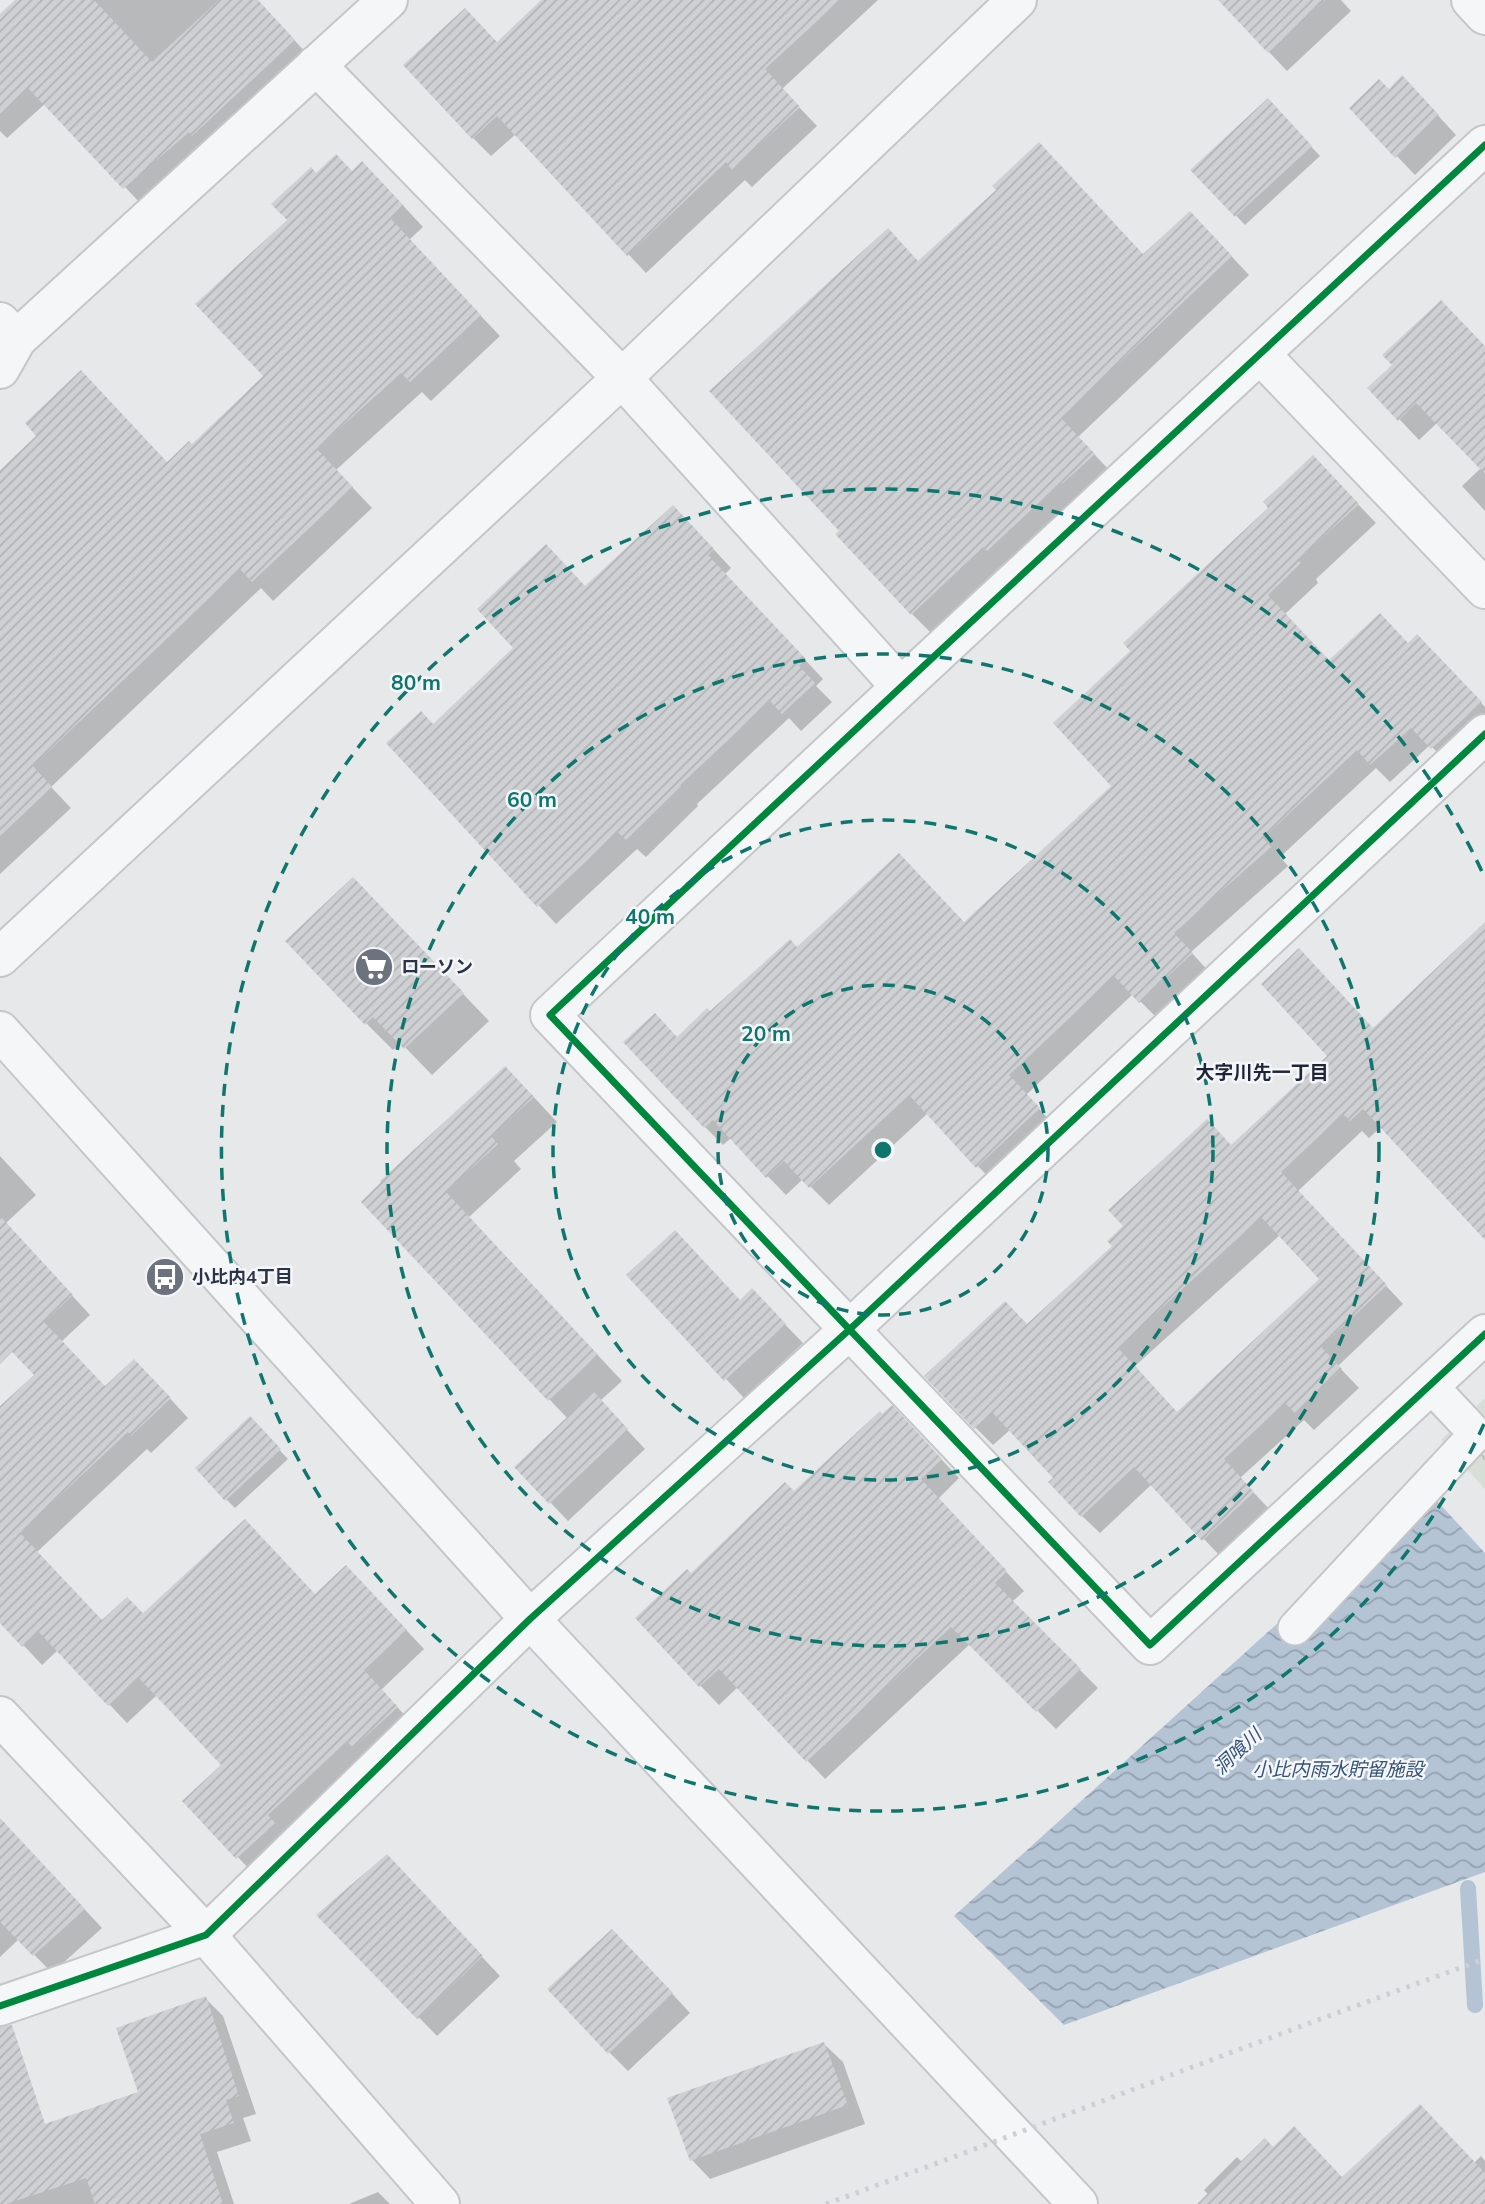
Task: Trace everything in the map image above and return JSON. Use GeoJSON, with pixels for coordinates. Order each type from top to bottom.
{"type":"FeatureCollection","features":[{"type":"Feature","properties":{"kind":"street"},"geometry":{"type":"LineString","coordinates":[[6,343],[388,0]]}},
{"type":"Feature","properties":{"kind":"street"},"geometry":{"type":"LineString","coordinates":[[0,957],[622,378],[1017,0]]}},
{"type":"Feature","properties":{"kind":"street"},"geometry":{"type":"LineString","coordinates":[[1471,0],[1485,15]]}},
{"type":"Feature","properties":{"kind":"street"},"geometry":{"type":"LineString","coordinates":[[316,65],[622,378],[901,687]]}},
{"type":"Feature","properties":{"kind":"street"},"geometry":{"type":"LineString","coordinates":[[1485,145],[550,1015],[1150,1645],[1485,1334]]}},
{"type":"Feature","properties":{"kind":"street"},"geometry":{"type":"LineString","coordinates":[[1260,354],[1485,589]]}},
{"type":"Feature","properties":{"kind":"street"},"geometry":{"type":"LineString","coordinates":[[0,2006],[206,1935],[530,1619],[849,1329],[1485,734]]}},
{"type":"Feature","properties":{"kind":"street"},"geometry":{"type":"LineString","coordinates":[[0,1031],[530,1619],[1078,2204]]}},
{"type":"Feature","properties":{"kind":"street"},"geometry":{"type":"LineString","coordinates":[[0,1716],[206,1935],[440,2204]]}},
{"type":"Feature","properties":{"kind":"lane"},"geometry":{"type":"LineString","coordinates":[[1295,1628],[1476,1434],[1430,1385]]}},
{"type":"Feature","properties":{"kind":"green space"},"geometry":{"type":"Polygon","coordinates":[[[1485,1398],[1485,1489],[1441,1440],[1485,1398]]]}},
{"type":"Feature","properties":{"kind":"water","name":"小比内雨水貯留施設"},"geometry":{"type":"Polygon","coordinates":[[[1426,1489],[1485,1553],[1485,1872],[1064,2025],[954,1916],[1426,1489]]]}},
{"type":"Feature","properties":{"kind":"building"},"geometry":{"type":"Polygon","coordinates":[[[15,0],[94,0],[152,62],[219,0],[258,0],[295,40],[192,136],[189,132],[123,189],[28,88],[0,114],[0,14],[15,0]]]}},
{"type":"Feature","properties":{"kind":"building"},"geometry":{"type":"Polygon","coordinates":[[[541,0],[840,0],[765,69],[800,107],[732,170],[726,162],[627,256],[497,116],[472,139],[403,65],[465,8],[497,42],[541,0]]]}},
{"type":"Feature","properties":{"kind":"building"},"geometry":{"type":"Polygon","coordinates":[[[1218,0],[1325,0],[1268,53],[1218,0]]]}},
{"type":"Feature","properties":{"kind":"building"},"geometry":{"type":"Polygon","coordinates":[[[1402,75],[1439,115],[1395,158],[1349,108],[1379,79],[1389,89],[1402,75]]]}},
{"type":"Feature","properties":{"kind":"building"},"geometry":{"type":"Polygon","coordinates":[[[1268,98],[1312,146],[1235,217],[1190,170],[1268,98]]]}},
{"type":"Feature","properties":{"kind":"building"},"geometry":{"type":"Polygon","coordinates":[[[1039,142],[1143,254],[1190,211],[1232,256],[1061,418],[1095,454],[987,551],[983,547],[911,615],[835,534],[839,531],[709,391],[888,228],[918,261],[996,190],[992,186],[1039,142]]]}},
{"type":"Feature","properties":{"kind":"building"},"geometry":{"type":"Polygon","coordinates":[[[336,154],[352,171],[362,161],[404,206],[391,219],[481,315],[410,382],[401,373],[317,449],[353,487],[252,582],[240,569],[33,766],[52,787],[0,836],[0,470],[36,436],[25,423],[81,370],[167,462],[189,441],[192,444],[263,376],[195,304],[287,220],[271,204],[311,167],[316,173],[336,154]]]}},
{"type":"Feature","properties":{"kind":"building"},"geometry":{"type":"Polygon","coordinates":[[[1441,300],[1485,346],[1485,474],[1416,403],[1398,421],[1367,388],[1392,365],[1382,355],[1441,300]]]}},
{"type":"Feature","properties":{"kind":"building"},"geometry":{"type":"Polygon","coordinates":[[[1313,455],[1359,504],[1298,560],[1301,563],[1268,595],[1329,660],[1380,613],[1408,643],[1417,634],[1482,702],[1431,749],[1411,728],[1370,765],[1357,750],[1263,838],[1271,847],[1174,933],[1193,953],[1139,1003],[1114,976],[1009,1075],[1040,1108],[976,1168],[909,1095],[809,1188],[784,1161],[766,1178],[713,1120],[704,1128],[623,1042],[655,1013],[677,1037],[707,1008],[710,1011],[790,939],[797,947],[899,853],[964,922],[1111,786],[1053,723],[1130,651],[1123,643],[1268,508],[1263,502],[1313,455]]]}},
{"type":"Feature","properties":{"kind":"building"},"geometry":{"type":"Polygon","coordinates":[[[673,505],[714,549],[708,555],[806,659],[799,666],[815,683],[782,714],[770,701],[626,840],[618,832],[537,907],[386,743],[421,711],[433,724],[513,648],[477,609],[546,544],[585,586],[673,505]]]}},
{"type":"Feature","properties":{"kind":"building","name":"ローソン"},"geometry":{"type":"Polygon","coordinates":[[[353,877],[464,993],[404,1049],[373,1017],[365,1025],[285,941],[353,877]]]}},
{"type":"Feature","properties":{"kind":"building"},"geometry":{"type":"Polygon","coordinates":[[[1485,922],[1485,1240],[1363,1109],[1350,1121],[1343,1114],[1281,1172],[1387,1285],[1321,1347],[1342,1369],[1295,1413],[1285,1403],[1224,1459],[1254,1492],[1202,1541],[1134,1467],[1081,1517],[1048,1482],[1053,1478],[992,1412],[974,1429],[924,1376],[1005,1301],[1027,1324],[1112,1246],[1107,1241],[1123,1226],[1108,1210],[1207,1119],[1231,1145],[1327,1056],[1261,984],[1299,948],[1373,1028],[1485,922]],[[1261,1217],[1118,1348],[1177,1412],[1319,1279],[1261,1217]]]}},
{"type":"Feature","properties":{"kind":"building"},"geometry":{"type":"Polygon","coordinates":[[[505,1066],[534,1097],[491,1136],[498,1144],[446,1192],[598,1355],[548,1401],[361,1202],[380,1181],[505,1066]]]}},
{"type":"Feature","properties":{"kind":"building"},"geometry":{"type":"Polygon","coordinates":[[[0,1216],[73,1295],[44,1322],[105,1386],[134,1359],[171,1398],[131,1436],[128,1432],[20,1533],[102,1620],[127,1597],[143,1613],[245,1519],[315,1594],[346,1565],[407,1630],[364,1670],[398,1707],[353,1748],[347,1741],[268,1815],[275,1823],[236,1859],[182,1801],[221,1765],[138,1677],[108,1706],[39,1632],[22,1647],[0,1623],[0,1406],[34,1375],[12,1352],[0,1364],[0,1216]]]}},
{"type":"Feature","properties":{"kind":"building"},"geometry":{"type":"Polygon","coordinates":[[[675,1230],[740,1300],[752,1288],[786,1324],[724,1381],[626,1275],[675,1230]]]}},
{"type":"Feature","properties":{"kind":"building"},"geometry":{"type":"Polygon","coordinates":[[[594,1392],[628,1429],[549,1504],[514,1467],[594,1392]]]}},
{"type":"Feature","properties":{"kind":"building"},"geometry":{"type":"Polygon","coordinates":[[[892,1405],[942,1459],[921,1479],[1007,1571],[995,1583],[1081,1669],[1036,1712],[951,1627],[806,1762],[719,1669],[699,1687],[635,1618],[687,1569],[691,1573],[785,1482],[794,1491],[880,1411],[882,1414],[892,1405]]]}},
{"type":"Feature","properties":{"kind":"building"},"geometry":{"type":"Polygon","coordinates":[[[250,1416],[281,1449],[225,1501],[195,1468],[250,1416]]]}},
{"type":"Feature","properties":{"kind":"building"},"geometry":{"type":"Polygon","coordinates":[[[0,1818],[85,1909],[33,1956],[0,1922],[0,1818]]]}},
{"type":"Feature","properties":{"kind":"building"},"geometry":{"type":"Polygon","coordinates":[[[387,1854],[483,1956],[417,2019],[316,1915],[387,1854]]]}},
{"type":"Feature","properties":{"kind":"building"},"geometry":{"type":"Polygon","coordinates":[[[612,1929],[673,1993],[608,2054],[547,1989],[612,1929]]]}},
{"type":"Feature","properties":{"kind":"building"},"geometry":{"type":"Polygon","coordinates":[[[206,1996],[239,2096],[226,2100],[234,2123],[200,2134],[223,2204],[95,2204],[86,2178],[0,2204],[0,2027],[12,2025],[45,2124],[138,2092],[116,2028],[206,1996]]]}},
{"type":"Feature","properties":{"kind":"building"},"geometry":{"type":"Polygon","coordinates":[[[824,2042],[848,2105],[690,2161],[667,2098],[824,2042]]]}},
{"type":"Feature","properties":{"kind":"building"},"geometry":{"type":"Polygon","coordinates":[[[1420,2104],[1485,2173],[1485,2204],[1197,2204],[1265,2138],[1273,2147],[1294,2126],[1342,2177],[1420,2104]]]}},
{"type":"Feature","properties":{"kind":"waterway"},"geometry":{"type":"LineString","coordinates":[[1468,1888],[1475,2005]]}},
{"type":"Feature","properties":{"kind":"railway"},"geometry":{"type":"LineString","coordinates":[[826,2204],[1485,1959]]}},
{"type":"Feature","properties":{"kind":"cycle path"},"geometry":{"type":"LineString","coordinates":[[1485,145],[550,1015],[1150,1645],[1485,1334]]}},
{"type":"Feature","properties":{"kind":"cycle path"},"geometry":{"type":"LineString","coordinates":[[0,2006],[206,1935],[530,1619],[849,1330],[1485,734]]}},
{"type":"Feature","properties":{"kind":"place","name":"ローソン"},"geometry":{"type":"Point","coordinates":[374,967]}},
{"type":"Feature","properties":{"kind":"place","name":"小比内4丁目"},"geometry":{"type":"Point","coordinates":[165,1277]}},
{"type":"Feature","properties":{"kind":"district","name":"大字川先一丁目"},"geometry":{"type":"Point","coordinates":[1262,1072]}},
{"type":"Feature","properties":{"kind":"water label","name":"洞喰川"},"geometry":{"type":"Point","coordinates":[1237,1751]}}]}
